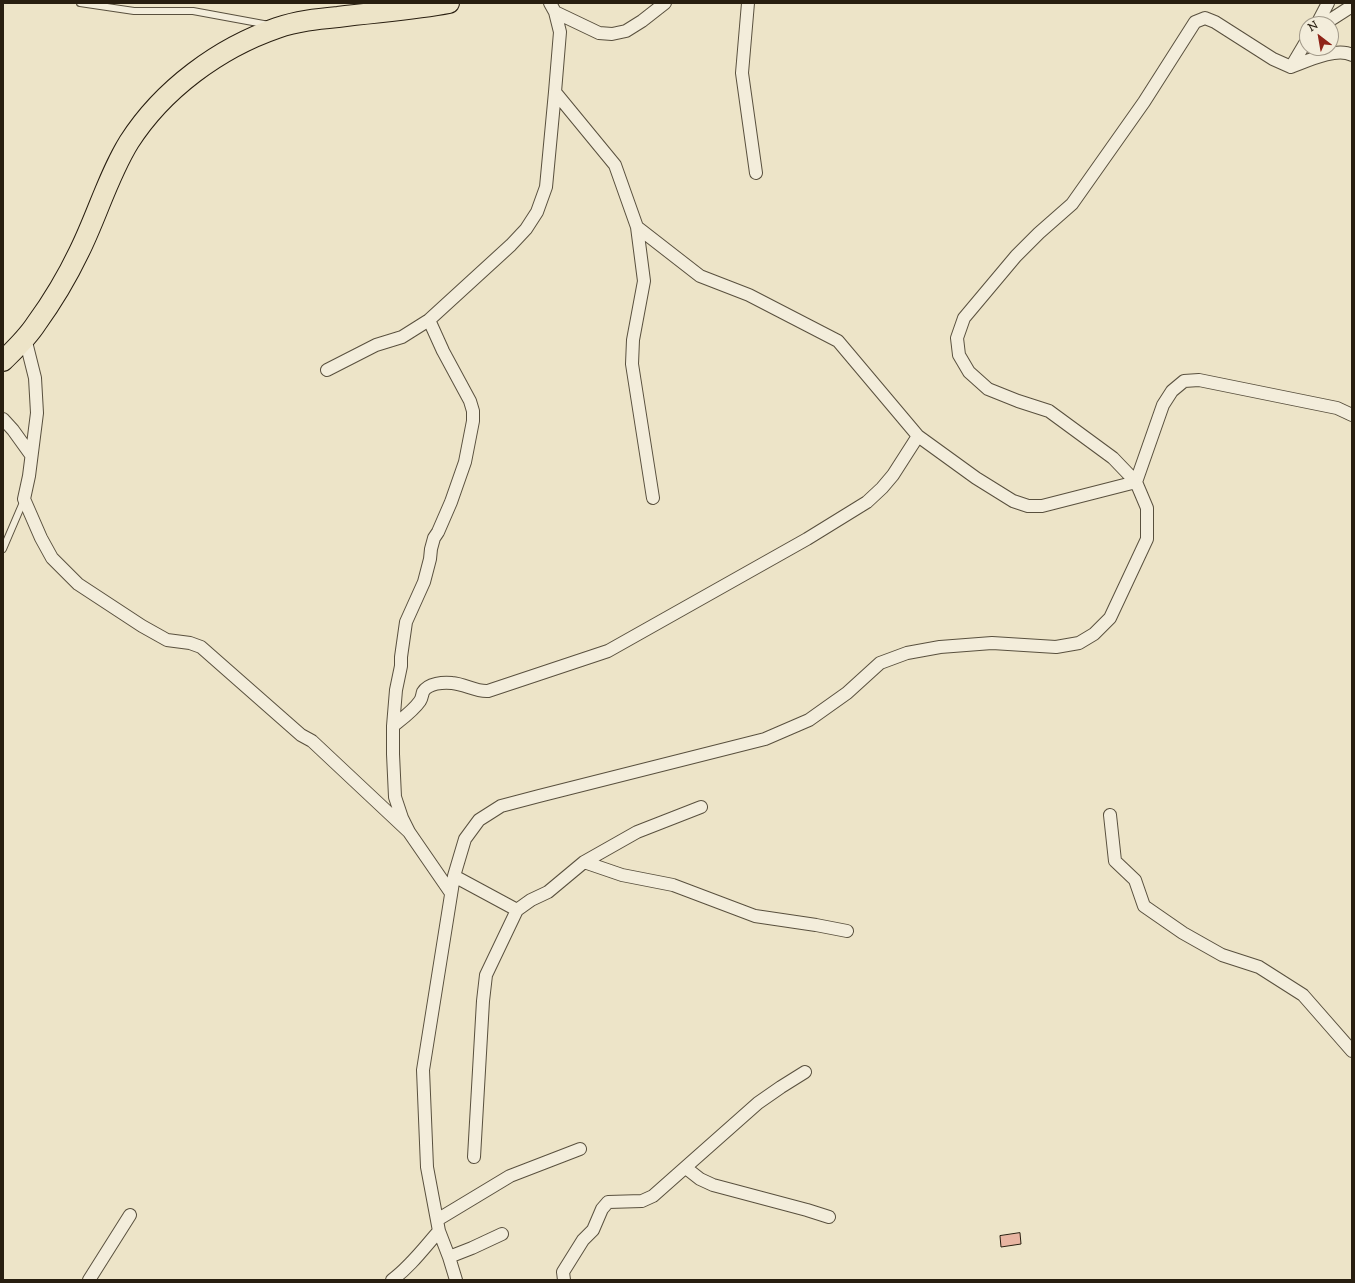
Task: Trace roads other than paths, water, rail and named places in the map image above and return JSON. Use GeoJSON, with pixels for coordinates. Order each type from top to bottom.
{"type":"FeatureCollection","features":[{"type":"Feature","properties":{"kind":"main road"},"geometry":{"type":"LineString","coordinates":[[3,361],[36,325],[64,280],[79,252],[121,157],[130,141],[145,120],[182,82],[214,58],[254,36],[279,27],[304,20],[449,3]]}},
{"type":"Feature","properties":{"kind":"street"},"geometry":{"type":"LineString","coordinates":[[553,7],[599,33],[612,34],[626,31],[642,21],[665,3]]}},
{"type":"Feature","properties":{"kind":"street"},"geometry":{"type":"LineString","coordinates":[[748,3],[742,73],[756,173]]}},
{"type":"Feature","properties":{"kind":"street"},"geometry":{"type":"LineString","coordinates":[[1321,16],[1328,3]]}},
{"type":"Feature","properties":{"kind":"street"},"geometry":{"type":"LineString","coordinates":[[1336,16],[1352,6]]}},
{"type":"Feature","properties":{"kind":"street"},"geometry":{"type":"LineString","coordinates":[[327,370],[376,346],[402,337],[429,320],[511,245],[526,229],[538,212],[546,187],[560,32],[553,7]]}},
{"type":"Feature","properties":{"kind":"street"},"geometry":{"type":"LineString","coordinates":[[456,1280],[438,1226],[427,1167],[423,1070],[454,876],[465,839],[479,820],[502,806],[765,739],[809,720],[847,693],[880,663],[907,653],[940,647],[992,643],[1056,647],[1079,643],[1094,634],[1110,618],[1147,539],[1147,508],[1136,482],[1113,458],[1048,411],[988,389],[969,372],[959,355],[957,338],[964,318],[1016,256],[1039,233],[1072,204],[1144,102],[1195,22],[1206,18],[1215,22],[1273,59],[1291,67],[1326,54],[1348,53],[1352,55]]}},
{"type":"Feature","properties":{"kind":"street"},"geometry":{"type":"LineString","coordinates":[[1291,67],[1299,54]]}},
{"type":"Feature","properties":{"kind":"street"},"geometry":{"type":"LineString","coordinates":[[555,92],[615,165],[637,227],[644,281],[633,340],[632,364],[653,498]]}},
{"type":"Feature","properties":{"kind":"street"},"geometry":{"type":"LineString","coordinates":[[637,227],[700,276],[749,295],[838,341],[918,436],[976,478],[1013,501],[1028,506],[1042,506],[1136,482]]}},
{"type":"Feature","properties":{"kind":"street"},"geometry":{"type":"LineString","coordinates":[[429,320],[443,351],[470,401],[474,421],[465,462],[451,502],[434,538],[424,582],[406,622],[401,666],[396,690],[393,726],[395,798],[409,832],[451,893]]}},
{"type":"Feature","properties":{"kind":"street"},"geometry":{"type":"LineString","coordinates":[[25,338],[35,378],[36,413],[24,499],[41,538],[52,558],[78,584],[142,626],[167,640],[190,643],[201,647],[301,735],[312,741],[409,832]]}},
{"type":"Feature","properties":{"kind":"street"},"geometry":{"type":"LineString","coordinates":[[1136,482],[1163,405],[1172,391],[1184,381],[1199,380],[1337,408],[1352,414]]}},
{"type":"Feature","properties":{"kind":"street"},"geometry":{"type":"LineString","coordinates":[[1337,408],[1352,403]]}},
{"type":"Feature","properties":{"kind":"street"},"geometry":{"type":"LineString","coordinates":[[3,419],[31,455]]}},
{"type":"Feature","properties":{"kind":"street"},"geometry":{"type":"LineString","coordinates":[[393,726],[408,714],[422,699],[423,692],[432,685],[454,683],[482,692],[488,691],[608,651],[807,539],[867,502],[893,475],[918,436]]}},
{"type":"Feature","properties":{"kind":"street"},"geometry":{"type":"LineString","coordinates":[[474,1157],[486,975],[517,910],[531,900],[548,892],[584,862],[637,832],[701,807]]}},
{"type":"Feature","properties":{"kind":"street"},"geometry":{"type":"LineString","coordinates":[[1110,815],[1115,861],[1135,880],[1144,906],[1183,933],[1222,955],[1259,967],[1303,995],[1352,1051]]}},
{"type":"Feature","properties":{"kind":"street"},"geometry":{"type":"LineString","coordinates":[[584,862],[622,875],[673,885],[756,916],[816,925],[847,932]]}},
{"type":"Feature","properties":{"kind":"street"},"geometry":{"type":"LineString","coordinates":[[454,876],[517,910]]}},
{"type":"Feature","properties":{"kind":"street"},"geometry":{"type":"LineString","coordinates":[[564,1280],[563,1272],[583,1240],[593,1230],[602,1209],[608,1202],[642,1201],[653,1196],[758,1103],[805,1072]]}},
{"type":"Feature","properties":{"kind":"street"},"geometry":{"type":"LineString","coordinates":[[392,1280],[422,1251],[438,1226],[510,1176],[580,1149]]}},
{"type":"Feature","properties":{"kind":"street"},"geometry":{"type":"LineString","coordinates":[[686,1168],[700,1179],[713,1185],[830,1217]]}},
{"type":"Feature","properties":{"kind":"street"},"geometry":{"type":"LineString","coordinates":[[89,1280],[130,1215]]}},
{"type":"Feature","properties":{"kind":"street"},"geometry":{"type":"LineString","coordinates":[[449,1256],[478,1246],[502,1234]]}},
{"type":"Feature","properties":{"kind":"lane"},"geometry":{"type":"LineString","coordinates":[[80,3],[134,11],[193,11],[279,27]]}},
{"type":"Feature","properties":{"kind":"lane"},"geometry":{"type":"LineString","coordinates":[[3,550],[24,499]]}}]}
